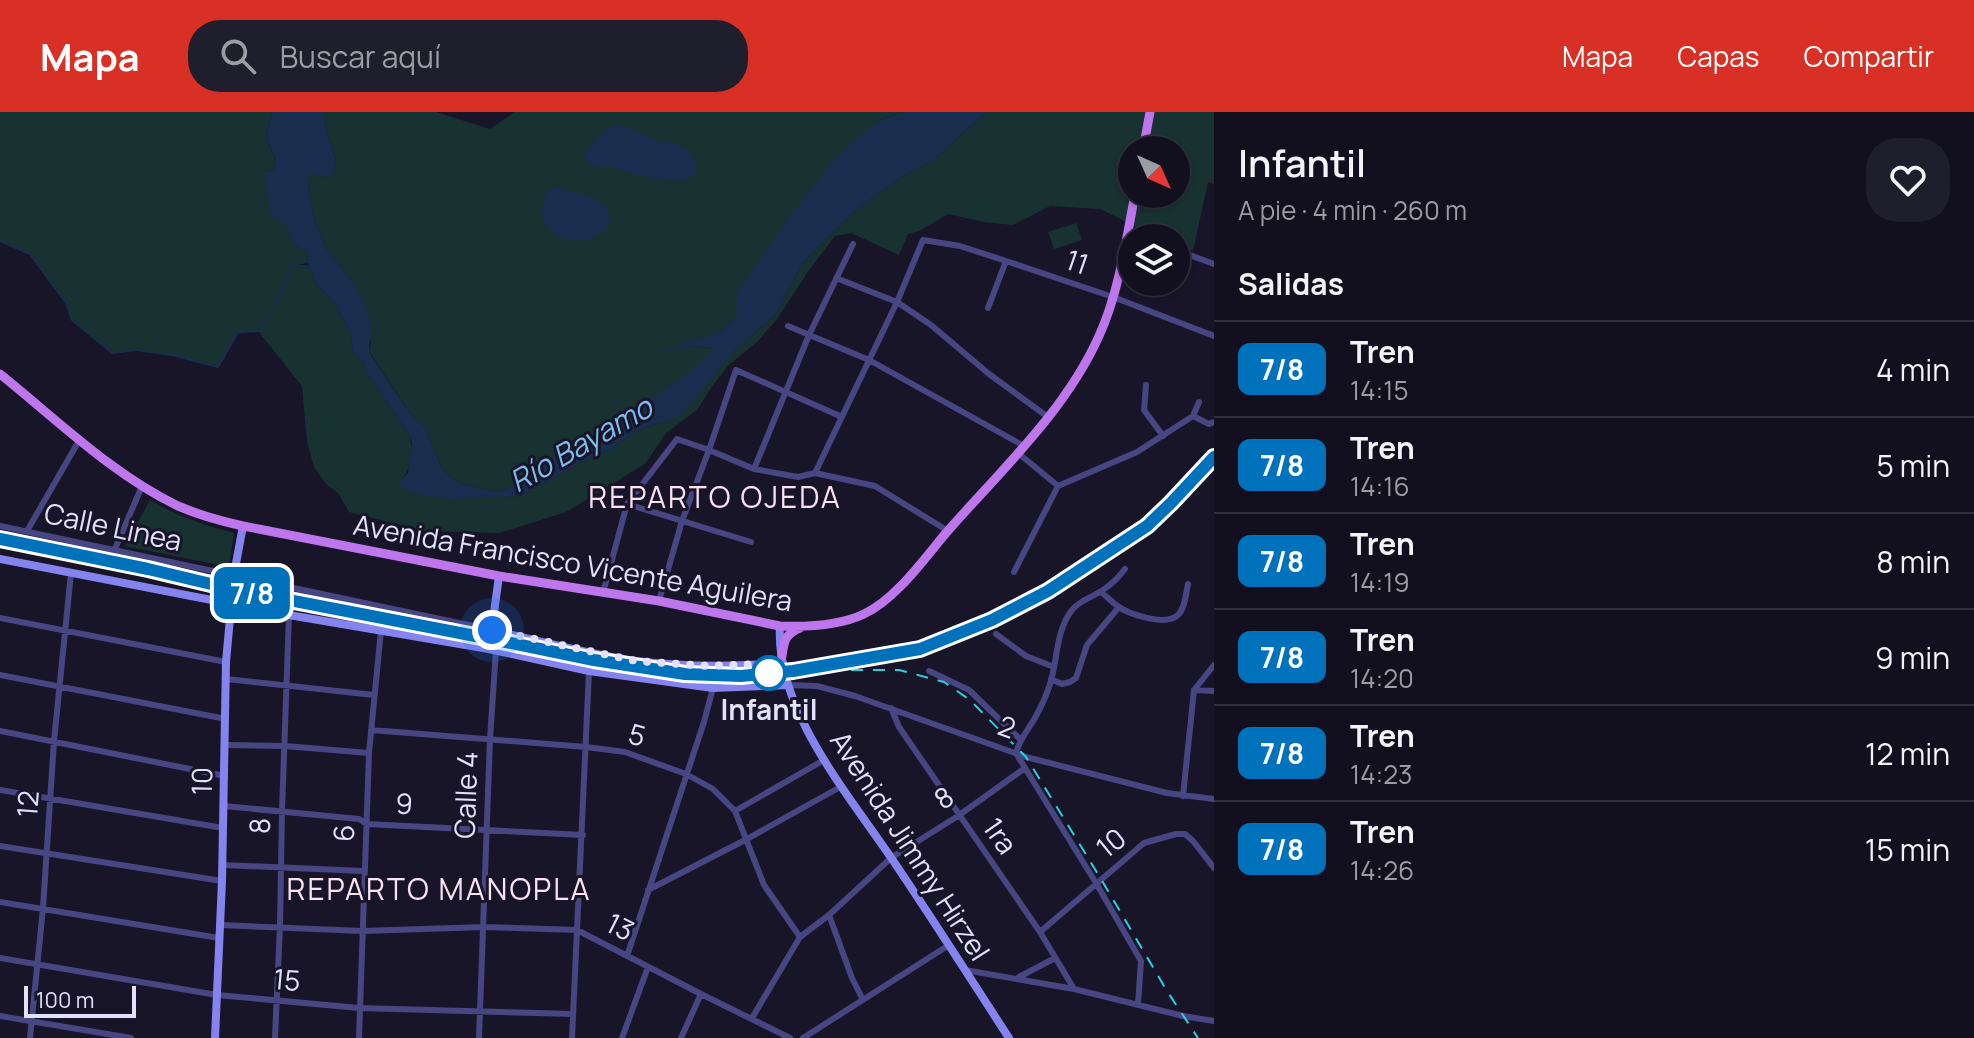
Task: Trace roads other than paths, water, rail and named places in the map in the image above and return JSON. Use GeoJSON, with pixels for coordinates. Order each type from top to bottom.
{"type":"FeatureCollection","features":[{"type":"Feature","properties":{"kind":"main road"},"geometry":{"type":"LineString","coordinates":[[1145,136],[1150,112]]}},
{"type":"Feature","properties":{"kind":"main road","name":"Avenida Francisco Vicente Aguilera"},"geometry":{"type":"LineString","coordinates":[[0,374],[142,486],[210,518],[499,576],[659,601],[780,626],[807,626],[845,621],[865,614],[878,605],[914,570],[1021,450],[1067,392],[1099,336],[1118,274]]}},
{"type":"Feature","properties":{"kind":"main road","name":"10"},"geometry":{"type":"LineString","coordinates":[[215,1038],[222,881],[226,662],[230,604],[243,526]]}},
{"type":"Feature","properties":{"kind":"main road"},"geometry":{"type":"LineString","coordinates":[[0,559],[289,615],[492,650],[589,671],[713,688],[788,685]]}},
{"type":"Feature","properties":{"kind":"main road","name":"Calle 4"},"geometry":{"type":"LineString","coordinates":[[492,650],[499,576]]}},
{"type":"Feature","properties":{"kind":"main road","name":"Avenida Jimmy Hirzel"},"geometry":{"type":"LineString","coordinates":[[780,626],[788,685],[812,740],[1009,1038]]}},
{"type":"Feature","properties":{"kind":"main road"},"geometry":{"type":"LineString","coordinates":[[783,659],[784,640],[788,634],[807,626]]}},
{"type":"Feature","properties":{"kind":"main road","name":"Calle Linea"},"geometry":{"type":"LineString","coordinates":[[492,630],[636,661],[747,666],[783,659]]}},
{"type":"Feature","properties":{"kind":"street","name":"11"},"geometry":{"type":"LineString","coordinates":[[897,302],[923,240],[960,246],[1006,261],[1113,297],[1214,336]]}},
{"type":"Feature","properties":{"kind":"street"},"geometry":{"type":"LineString","coordinates":[[754,469],[809,335],[853,244]]}},
{"type":"Feature","properties":{"kind":"street"},"geometry":{"type":"LineString","coordinates":[[1190,255],[1214,264]]}},
{"type":"Feature","properties":{"kind":"street"},"geometry":{"type":"LineString","coordinates":[[988,308],[1006,261]]}},
{"type":"Feature","properties":{"kind":"street"},"geometry":{"type":"LineString","coordinates":[[836,278],[897,302],[1048,417]]}},
{"type":"Feature","properties":{"kind":"street"},"geometry":{"type":"LineString","coordinates":[[815,473],[897,302]]}},
{"type":"Feature","properties":{"kind":"street"},"geometry":{"type":"LineString","coordinates":[[788,326],[869,360],[1021,450],[1058,486]]}},
{"type":"Feature","properties":{"kind":"street"},"geometry":{"type":"LineString","coordinates":[[659,601],[682,521],[736,370],[842,417]]}},
{"type":"Feature","properties":{"kind":"street"},"geometry":{"type":"LineString","coordinates":[[1146,385],[1144,410],[1163,436]]}},
{"type":"Feature","properties":{"kind":"street"},"geometry":{"type":"LineString","coordinates":[[1014,572],[1058,486],[1137,452],[1193,416],[1199,402]]}},
{"type":"Feature","properties":{"kind":"street"},"geometry":{"type":"LineString","coordinates":[[1193,416],[1209,424],[1214,422]]}},
{"type":"Feature","properties":{"kind":"street"},"geometry":{"type":"LineString","coordinates":[[27,531],[80,439]]}},
{"type":"Feature","properties":{"kind":"street"},"geometry":{"type":"LineString","coordinates":[[603,593],[627,504],[677,439],[754,469],[798,477],[815,473],[875,486],[948,531]]}},
{"type":"Feature","properties":{"kind":"street"},"geometry":{"type":"LineString","coordinates":[[115,549],[142,486]]}},
{"type":"Feature","properties":{"kind":"street"},"geometry":{"type":"LineString","coordinates":[[627,504],[751,542]]}},
{"type":"Feature","properties":{"kind":"street","name":"Calle Linea"},"geometry":{"type":"LineString","coordinates":[[0,526],[492,630]]}},
{"type":"Feature","properties":{"kind":"street"},"geometry":{"type":"LineString","coordinates":[[1125,569],[1101,592],[1074,608],[1066,620],[1051,679],[1016,753],[1141,961],[1138,1004]]}},
{"type":"Feature","properties":{"kind":"street","name":"12"},"geometry":{"type":"LineString","coordinates":[[30,1038],[71,573]]}},
{"type":"Feature","properties":{"kind":"street"},"geometry":{"type":"LineString","coordinates":[[1101,592],[1131,613],[1167,620],[1176,618],[1181,610],[1188,584]]}},
{"type":"Feature","properties":{"kind":"street"},"geometry":{"type":"LineString","coordinates":[[1051,679],[1062,684],[1076,678],[1087,645],[1119,607]]}},
{"type":"Feature","properties":{"kind":"street","name":"8"},"geometry":{"type":"LineString","coordinates":[[275,1038],[289,615]]}},
{"type":"Feature","properties":{"kind":"street"},"geometry":{"type":"LineString","coordinates":[[0,618],[226,662]]}},
{"type":"Feature","properties":{"kind":"street","name":"6"},"geometry":{"type":"LineString","coordinates":[[359,1038],[369,753],[381,630]]}},
{"type":"Feature","properties":{"kind":"street"},"geometry":{"type":"LineString","coordinates":[[996,634],[1026,656],[1054,667]]}},
{"type":"Feature","properties":{"kind":"street","name":"Calle 4"},"geometry":{"type":"LineString","coordinates":[[479,1038],[492,650]]}},
{"type":"Feature","properties":{"kind":"street"},"geometry":{"type":"LineString","coordinates":[[1183,796],[1194,690],[1214,665]]}},
{"type":"Feature","properties":{"kind":"street"},"geometry":{"type":"LineString","coordinates":[[572,1038],[589,671]]}},
{"type":"Feature","properties":{"kind":"street"},"geometry":{"type":"LineString","coordinates":[[929,671],[969,690],[1020,739]]}},
{"type":"Feature","properties":{"kind":"street"},"geometry":{"type":"LineString","coordinates":[[0,675],[226,719]]}},
{"type":"Feature","properties":{"kind":"street"},"geometry":{"type":"LineString","coordinates":[[226,679],[374,695]]}},
{"type":"Feature","properties":{"kind":"street","name":"2"},"geometry":{"type":"LineString","coordinates":[[788,685],[817,686],[891,708],[1016,753],[1153,790],[1214,799]]}},
{"type":"Feature","properties":{"kind":"street"},"geometry":{"type":"LineString","coordinates":[[627,956],[713,688]]}},
{"type":"Feature","properties":{"kind":"street"},"geometry":{"type":"LineString","coordinates":[[1194,690],[1214,691]]}},
{"type":"Feature","properties":{"kind":"street","name":"1ra"},"geometry":{"type":"LineString","coordinates":[[891,708],[899,727],[1040,932],[1074,989]]}},
{"type":"Feature","properties":{"kind":"street","name":"5"},"geometry":{"type":"LineString","coordinates":[[371,730],[625,752],[686,774],[713,789],[735,811],[764,885],[800,937]]}},
{"type":"Feature","properties":{"kind":"street"},"geometry":{"type":"LineString","coordinates":[[0,731],[225,776]]}},
{"type":"Feature","properties":{"kind":"street"},"geometry":{"type":"LineString","coordinates":[[225,745],[369,753]]}},
{"type":"Feature","properties":{"kind":"street"},"geometry":{"type":"LineString","coordinates":[[735,811],[824,760]]}},
{"type":"Feature","properties":{"kind":"street","name":"8"},"geometry":{"type":"LineString","coordinates":[[752,1018],[800,937],[891,858],[958,816],[1025,768]]}},
{"type":"Feature","properties":{"kind":"street"},"geometry":{"type":"LineString","coordinates":[[648,890],[842,786]]}},
{"type":"Feature","properties":{"kind":"street"},"geometry":{"type":"LineString","coordinates":[[0,790],[223,828]]}},
{"type":"Feature","properties":{"kind":"street","name":"9"},"geometry":{"type":"LineString","coordinates":[[224,806],[359,819],[367,824],[583,835]]}},
{"type":"Feature","properties":{"kind":"street","name":"10"},"geometry":{"type":"LineString","coordinates":[[1040,932],[1144,843],[1185,834],[1214,868]]}},
{"type":"Feature","properties":{"kind":"street"},"geometry":{"type":"LineString","coordinates":[[0,846],[222,881]]}},
{"type":"Feature","properties":{"kind":"street"},"geometry":{"type":"LineString","coordinates":[[222,865],[363,871]]}},
{"type":"Feature","properties":{"kind":"street"},"geometry":{"type":"LineString","coordinates":[[0,902],[219,938]]}},
{"type":"Feature","properties":{"kind":"street"},"geometry":{"type":"LineString","coordinates":[[829,915],[863,1000]]}},
{"type":"Feature","properties":{"kind":"street","name":"13"},"geometry":{"type":"LineString","coordinates":[[220,925],[362,931],[484,927],[577,930],[790,1038]]}},
{"type":"Feature","properties":{"kind":"street"},"geometry":{"type":"LineString","coordinates":[[803,1038],[949,945]]}},
{"type":"Feature","properties":{"kind":"street","name":"15"},"geometry":{"type":"LineString","coordinates":[[0,958],[217,995],[276,1001],[359,1008],[573,1014]]}},
{"type":"Feature","properties":{"kind":"street"},"geometry":{"type":"LineString","coordinates":[[1017,978],[1055,958]]}},
{"type":"Feature","properties":{"kind":"street"},"geometry":{"type":"LineString","coordinates":[[622,1038],[648,967]]}},
{"type":"Feature","properties":{"kind":"street"},"geometry":{"type":"LineString","coordinates":[[965,970],[1074,989],[1214,1021]]}},
{"type":"Feature","properties":{"kind":"street"},"geometry":{"type":"LineString","coordinates":[[681,1038],[701,994]]}},
{"type":"Feature","properties":{"kind":"street"},"geometry":{"type":"LineString","coordinates":[[0,1016],[131,1038]]}},
{"type":"Feature","properties":{"kind":"water"},"geometry":{"type":"Polygon","coordinates":[[[272,112],[324,112],[336,161],[333,174],[324,177],[308,172],[315,223],[328,251],[351,279],[365,304],[371,325],[369,352],[410,413],[425,427],[442,469],[459,483],[497,492],[516,485],[528,474],[512,464],[542,461],[615,436],[668,404],[701,376],[713,348],[696,346],[659,352],[722,331],[736,316],[737,293],[790,216],[840,153],[880,120],[902,112],[986,112],[935,159],[908,173],[857,209],[802,264],[775,315],[734,351],[682,414],[636,430],[612,449],[520,496],[448,499],[414,493],[398,484],[408,473],[412,443],[409,434],[366,372],[363,362],[353,352],[350,332],[335,304],[316,284],[307,252],[294,245],[286,225],[271,216],[265,170],[274,171],[276,159],[266,138],[272,112]]]}},
{"type":"Feature","properties":{"kind":"water"},"geometry":{"type":"Polygon","coordinates":[[[616,124],[657,141],[674,143],[687,149],[696,163],[695,173],[685,181],[661,179],[629,173],[616,167],[594,166],[586,161],[591,145],[616,124]]]}},
{"type":"Feature","properties":{"kind":"water"},"geometry":{"type":"Polygon","coordinates":[[[554,187],[598,201],[608,213],[610,222],[598,235],[588,239],[572,240],[556,235],[542,216],[547,191],[554,187]]]}},
{"type":"Feature","properties":{"kind":"waterway"},"geometry":{"type":"LineString","coordinates":[[0,241],[30,254],[66,303],[72,320],[112,353],[136,350],[172,355],[218,367],[238,332],[258,331],[282,291],[291,264],[310,267]]}},
{"type":"Feature","properties":{"kind":"waterway","name":"Río Bayamo"},"geometry":{"type":"LineString","coordinates":[[577,453],[675,392],[717,355]]}},
{"type":"Feature","properties":{"kind":"railway"},"geometry":{"type":"LineString","coordinates":[[0,539],[232,589],[594,660],[685,674],[741,676],[793,671],[920,649],[992,620],[1048,591],[1147,526],[1214,457]]}},
{"type":"Feature","properties":{"kind":"railway"},"geometry":{"type":"LineString","coordinates":[[851,670],[899,670],[944,682],[970,700],[1026,757],[1198,1038]]}},
{"type":"Feature","properties":{"kind":"train","name":"7/8"},"geometry":{"type":"LineString","coordinates":[[0,539],[232,589],[594,660],[685,674],[741,676],[793,671],[920,649],[992,620],[1048,591],[1147,526],[1214,457]]}},
{"type":"Feature","properties":{"kind":"place","name":"Infantil"},"geometry":{"type":"Point","coordinates":[769,673]}},
{"type":"Feature","properties":{"kind":"district","name":"REPARTO OJEDA"},"geometry":{"type":"Point","coordinates":[715,498]}},
{"type":"Feature","properties":{"kind":"district","name":"REPARTO MANOPLA"},"geometry":{"type":"Point","coordinates":[439,890]}}]}
